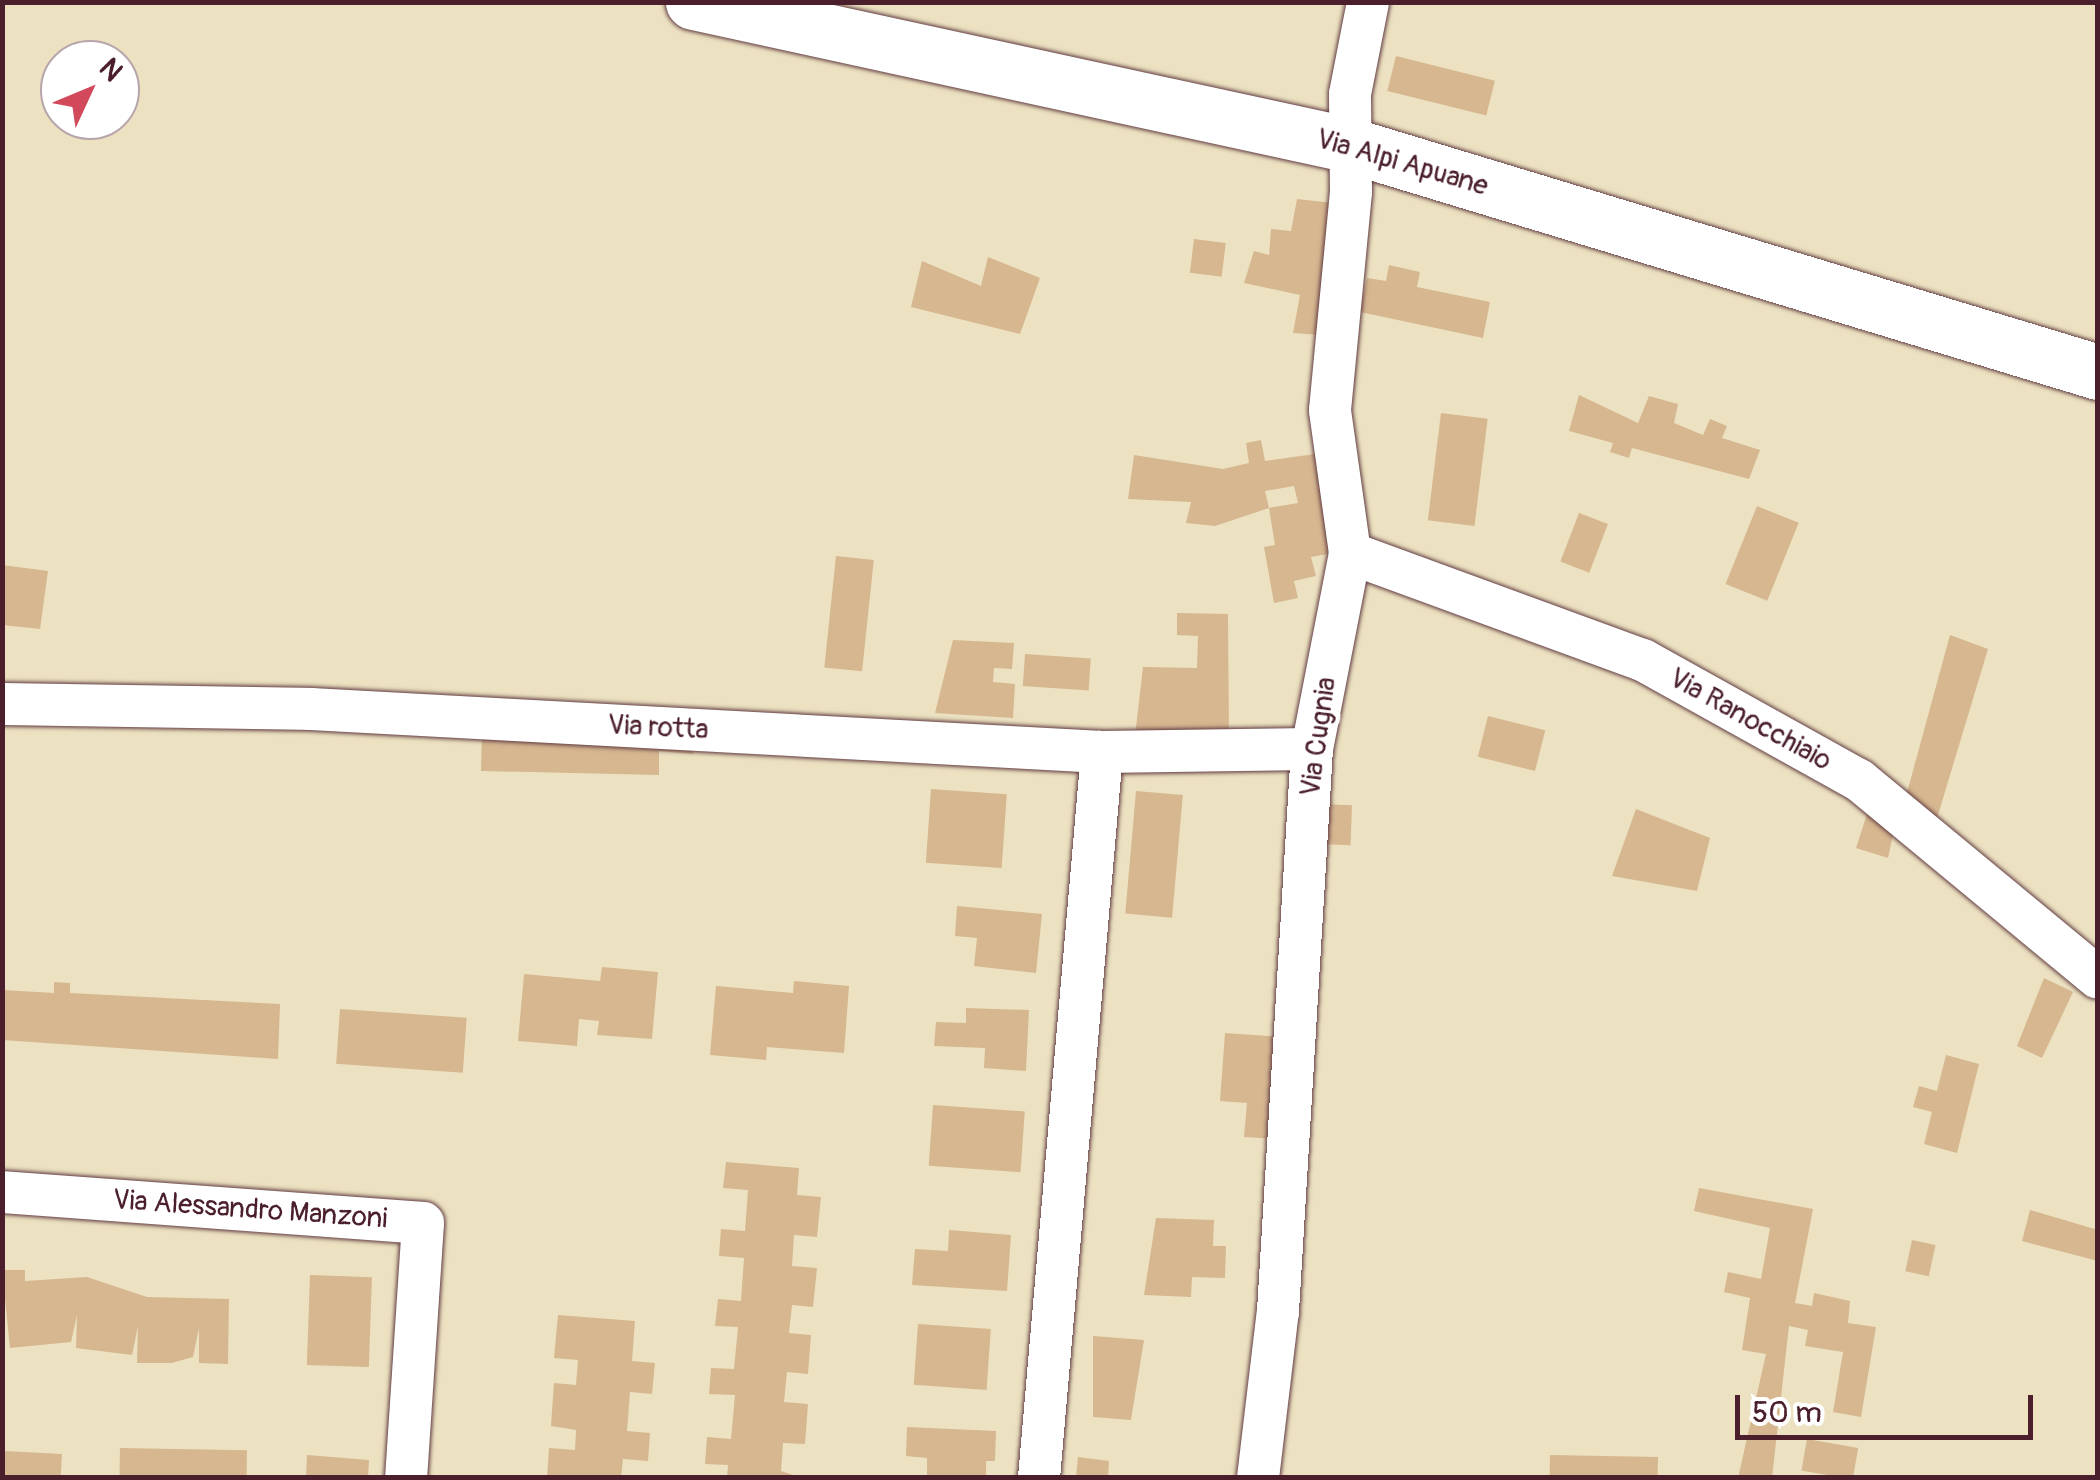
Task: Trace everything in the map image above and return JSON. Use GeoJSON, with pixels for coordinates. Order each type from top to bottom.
{"type":"FeatureCollection","features":[{"type":"Feature","properties":{"kind":"main road","name":"Via Alpi Apuane"},"geometry":{"type":"LineString","coordinates":[[693,2],[1346,144],[2098,372]]}},
{"type":"Feature","properties":{"kind":"street","name":"Via Cugnia"},"geometry":{"type":"LineString","coordinates":[[1258,1478],[1280,1291],[1312,750],[1350,553],[1330,410],[1346,144],[1368,2]]}},
{"type":"Feature","properties":{"kind":"street","name":"Via Ranocchiaio"},"geometry":{"type":"LineString","coordinates":[[1350,553],[1643,660],[1860,780],[2098,978]]}},
{"type":"Feature","properties":{"kind":"street","name":"Via rotta"},"geometry":{"type":"LineString","coordinates":[[2,704],[311,709],[1102,752],[1312,750]]}},
{"type":"Feature","properties":{"kind":"street"},"geometry":{"type":"LineString","coordinates":[[1038,1478],[1102,752]]}},
{"type":"Feature","properties":{"kind":"street","name":"Via Alessandro Manzoni"},"geometry":{"type":"LineString","coordinates":[[2,1192],[422,1223],[406,1478]]}},
{"type":"Feature","properties":{"kind":"building"},"geometry":{"type":"Polygon","coordinates":[[[1396,56],[1495,81],[1486,116],[1387,91],[1396,56]]]}},
{"type":"Feature","properties":{"kind":"building"},"geometry":{"type":"Polygon","coordinates":[[[1297,199],[1333,203],[1320,335],[1293,333],[1300,295],[1244,283],[1254,251],[1269,255],[1271,229],[1291,231],[1297,199]]]}},
{"type":"Feature","properties":{"kind":"building"},"geometry":{"type":"Polygon","coordinates":[[[1194,239],[1226,243],[1222,277],[1190,273],[1194,239]]]}},
{"type":"Feature","properties":{"kind":"building"},"geometry":{"type":"Polygon","coordinates":[[[988,257],[1040,278],[1020,334],[911,307],[922,261],[981,286],[988,257]]]}},
{"type":"Feature","properties":{"kind":"building"},"geometry":{"type":"Polygon","coordinates":[[[1389,265],[1420,272],[1417,287],[1490,302],[1483,338],[1360,312],[1367,278],[1386,281],[1389,265]]]}},
{"type":"Feature","properties":{"kind":"building"},"geometry":{"type":"Polygon","coordinates":[[[1579,395],[1638,423],[1649,396],[1678,404],[1674,423],[1703,435],[1710,419],[1727,426],[1722,438],[1760,450],[1749,479],[1632,448],[1629,458],[1610,452],[1613,443],[1569,431],[1579,395]]]}},
{"type":"Feature","properties":{"kind":"building"},"geometry":{"type":"Polygon","coordinates":[[[1441,413],[1488,419],[1474,526],[1428,520],[1441,413]]]}},
{"type":"Feature","properties":{"kind":"building"},"geometry":{"type":"Polygon","coordinates":[[[1261,440],[1265,461],[1315,454],[1333,553],[1311,557],[1316,576],[1294,581],[1298,598],[1274,603],[1264,547],[1275,545],[1269,508],[1215,526],[1186,523],[1191,502],[1128,499],[1134,455],[1223,469],[1249,463],[1246,443],[1261,440]],[[1294,486],[1265,491],[1269,508],[1298,503],[1294,486]]]}},
{"type":"Feature","properties":{"kind":"building"},"geometry":{"type":"Polygon","coordinates":[[[1757,506],[1799,523],[1767,601],[1726,584],[1757,506]]]}},
{"type":"Feature","properties":{"kind":"building"},"geometry":{"type":"Polygon","coordinates":[[[1579,513],[1608,524],[1589,573],[1560,562],[1579,513]]]}},
{"type":"Feature","properties":{"kind":"building"},"geometry":{"type":"Polygon","coordinates":[[[836,556],[874,560],[862,671],[824,667],[836,556]]]}},
{"type":"Feature","properties":{"kind":"building"},"geometry":{"type":"Polygon","coordinates":[[[2,565],[48,571],[40,629],[2,625],[2,565]]]}},
{"type":"Feature","properties":{"kind":"building"},"geometry":{"type":"Polygon","coordinates":[[[1177,613],[1228,614],[1229,736],[1135,736],[1143,667],[1197,668],[1198,636],[1177,635],[1177,613]]]}},
{"type":"Feature","properties":{"kind":"building"},"geometry":{"type":"Polygon","coordinates":[[[1950,635],[1988,649],[1935,825],[1905,800],[1950,635]]]}},
{"type":"Feature","properties":{"kind":"building"},"geometry":{"type":"Polygon","coordinates":[[[953,640],[1014,643],[1012,669],[994,668],[993,682],[1015,684],[1013,718],[935,713],[953,640]]]}},
{"type":"Feature","properties":{"kind":"building"},"geometry":{"type":"Polygon","coordinates":[[[1025,654],[1091,659],[1089,691],[1023,686],[1025,654]]]}},
{"type":"Feature","properties":{"kind":"building"},"geometry":{"type":"Polygon","coordinates":[[[1488,716],[1545,730],[1535,771],[1478,757],[1488,716]]]}},
{"type":"Feature","properties":{"kind":"building"},"geometry":{"type":"Polygon","coordinates":[[[482,730],[695,739],[693,754],[659,751],[659,775],[481,771],[482,730]]]}},
{"type":"Feature","properties":{"kind":"building"},"geometry":{"type":"Polygon","coordinates":[[[931,789],[1007,794],[1002,868],[926,863],[931,789]]]}},
{"type":"Feature","properties":{"kind":"building"},"geometry":{"type":"Polygon","coordinates":[[[1136,791],[1183,795],[1172,918],[1125,914],[1136,791]]]}},
{"type":"Feature","properties":{"kind":"building"},"geometry":{"type":"Polygon","coordinates":[[[1319,804],[1352,805],[1351,845],[1318,844],[1319,804]]]}},
{"type":"Feature","properties":{"kind":"building"},"geometry":{"type":"Polygon","coordinates":[[[1869,808],[1896,821],[1888,858],[1856,848],[1869,808]]]}},
{"type":"Feature","properties":{"kind":"building"},"geometry":{"type":"Polygon","coordinates":[[[1636,809],[1710,838],[1697,891],[1612,876],[1636,809]]]}},
{"type":"Feature","properties":{"kind":"building"},"geometry":{"type":"Polygon","coordinates":[[[957,906],[1042,914],[1036,973],[974,966],[977,938],[955,936],[957,906]]]}},
{"type":"Feature","properties":{"kind":"building"},"geometry":{"type":"Polygon","coordinates":[[[602,967],[658,972],[652,1039],[597,1035],[599,1021],[579,1019],[577,1046],[518,1041],[524,974],[600,981],[602,967]]]}},
{"type":"Feature","properties":{"kind":"building"},"geometry":{"type":"Polygon","coordinates":[[[2044,978],[2073,992],[2042,1058],[2017,1046],[2044,978]]]}},
{"type":"Feature","properties":{"kind":"building"},"geometry":{"type":"Polygon","coordinates":[[[794,981],[849,986],[844,1053],[767,1047],[766,1060],[710,1055],[716,986],[793,993],[794,981]]]}},
{"type":"Feature","properties":{"kind":"building"},"geometry":{"type":"Polygon","coordinates":[[[54,982],[70,983],[70,993],[280,1004],[278,1059],[2,1040],[3,990],[54,993],[54,982]]]}},
{"type":"Feature","properties":{"kind":"building"},"geometry":{"type":"Polygon","coordinates":[[[966,1008],[1029,1010],[1026,1071],[984,1068],[985,1048],[934,1046],[936,1022],[966,1023],[966,1008]]]}},
{"type":"Feature","properties":{"kind":"building"},"geometry":{"type":"Polygon","coordinates":[[[340,1009],[467,1018],[463,1073],[336,1064],[340,1009]]]}},
{"type":"Feature","properties":{"kind":"building"},"geometry":{"type":"Polygon","coordinates":[[[1225,1033],[1282,1037],[1275,1139],[1244,1137],[1247,1103],[1220,1101],[1225,1033]]]}},
{"type":"Feature","properties":{"kind":"building"},"geometry":{"type":"Polygon","coordinates":[[[1946,1055],[1979,1064],[1957,1153],[1924,1144],[1932,1112],[1913,1107],[1919,1086],[1937,1091],[1946,1055]]]}},
{"type":"Feature","properties":{"kind":"building"},"geometry":{"type":"Polygon","coordinates":[[[933,1105],[1025,1111],[1021,1172],[929,1166],[933,1105]]]}},
{"type":"Feature","properties":{"kind":"building"},"geometry":{"type":"Polygon","coordinates":[[[726,1162],[799,1168],[797,1195],[821,1197],[817,1237],[794,1235],[792,1266],[817,1268],[813,1307],[792,1305],[789,1333],[811,1335],[808,1374],[787,1372],[784,1402],[808,1404],[805,1444],[783,1443],[781,1471],[803,1478],[727,1478],[728,1465],[705,1464],[707,1437],[731,1439],[735,1395],[709,1394],[711,1368],[734,1369],[738,1327],[715,1326],[718,1299],[741,1301],[744,1258],[719,1256],[721,1229],[745,1231],[748,1190],[723,1188],[726,1162]]]}},
{"type":"Feature","properties":{"kind":"building"},"geometry":{"type":"Polygon","coordinates":[[[1699,1188],[1813,1209],[1795,1303],[1812,1306],[1814,1293],[1850,1301],[1848,1323],[1876,1327],[1861,1417],[1833,1412],[1843,1352],[1805,1346],[1808,1330],[1789,1326],[1772,1478],[1738,1478],[1766,1354],[1742,1350],[1750,1298],[1724,1292],[1728,1272],[1761,1279],[1770,1228],[1694,1211],[1699,1188]]]}},
{"type":"Feature","properties":{"kind":"building"},"geometry":{"type":"Polygon","coordinates":[[[2030,1210],[2098,1230],[2098,1261],[2022,1241],[2030,1210]]]}},
{"type":"Feature","properties":{"kind":"building"},"geometry":{"type":"Polygon","coordinates":[[[1156,1218],[1214,1220],[1213,1246],[1226,1246],[1225,1278],[1192,1277],[1191,1297],[1144,1295],[1156,1218]]]}},
{"type":"Feature","properties":{"kind":"building"},"geometry":{"type":"Polygon","coordinates":[[[949,1230],[1011,1235],[1007,1291],[912,1285],[915,1249],[948,1251],[949,1230]]]}},
{"type":"Feature","properties":{"kind":"building"},"geometry":{"type":"Polygon","coordinates":[[[1912,1240],[1935,1245],[1929,1276],[1905,1271],[1912,1240]]]}},
{"type":"Feature","properties":{"kind":"building"},"geometry":{"type":"Polygon","coordinates":[[[2,1270],[25,1270],[25,1281],[87,1277],[147,1297],[229,1299],[228,1364],[199,1363],[199,1328],[193,1357],[172,1363],[137,1363],[138,1326],[132,1355],[76,1348],[77,1315],[71,1342],[10,1348],[2,1270]]]}},
{"type":"Feature","properties":{"kind":"building"},"geometry":{"type":"Polygon","coordinates":[[[310,1275],[372,1277],[369,1367],[307,1365],[310,1275]]]}},
{"type":"Feature","properties":{"kind":"building"},"geometry":{"type":"Polygon","coordinates":[[[558,1315],[635,1321],[632,1361],[655,1363],[652,1394],[630,1392],[627,1431],[650,1433],[648,1461],[623,1459],[621,1478],[547,1478],[549,1448],[575,1450],[576,1430],[551,1426],[554,1383],[576,1385],[578,1360],[554,1358],[558,1315]]]}},
{"type":"Feature","properties":{"kind":"building"},"geometry":{"type":"Polygon","coordinates":[[[918,1324],[991,1329],[987,1390],[914,1385],[918,1324]]]}},
{"type":"Feature","properties":{"kind":"building"},"geometry":{"type":"Polygon","coordinates":[[[1093,1336],[1144,1340],[1131,1420],[1093,1417],[1093,1336]]]}},
{"type":"Feature","properties":{"kind":"building"},"geometry":{"type":"Polygon","coordinates":[[[907,1427],[996,1431],[995,1461],[986,1461],[986,1478],[927,1478],[927,1458],[906,1456],[907,1427]]]}},
{"type":"Feature","properties":{"kind":"building"},"geometry":{"type":"Polygon","coordinates":[[[1807,1439],[1858,1448],[1853,1478],[1801,1471],[1807,1439]]]}},
{"type":"Feature","properties":{"kind":"building"},"geometry":{"type":"Polygon","coordinates":[[[120,1448],[247,1450],[246,1478],[119,1478],[120,1448]]]}},
{"type":"Feature","properties":{"kind":"building"},"geometry":{"type":"Polygon","coordinates":[[[5,1451],[62,1454],[61,1478],[4,1478],[5,1451]]]}},
{"type":"Feature","properties":{"kind":"building"},"geometry":{"type":"Polygon","coordinates":[[[307,1455],[369,1460],[368,1478],[306,1478],[307,1455]]]}},
{"type":"Feature","properties":{"kind":"building"},"geometry":{"type":"Polygon","coordinates":[[[1550,1455],[1658,1457],[1658,1478],[1550,1478],[1550,1455]]]}},
{"type":"Feature","properties":{"kind":"building"},"geometry":{"type":"Polygon","coordinates":[[[1078,1457],[1109,1461],[1108,1478],[1076,1478],[1078,1457]]]}}]}
